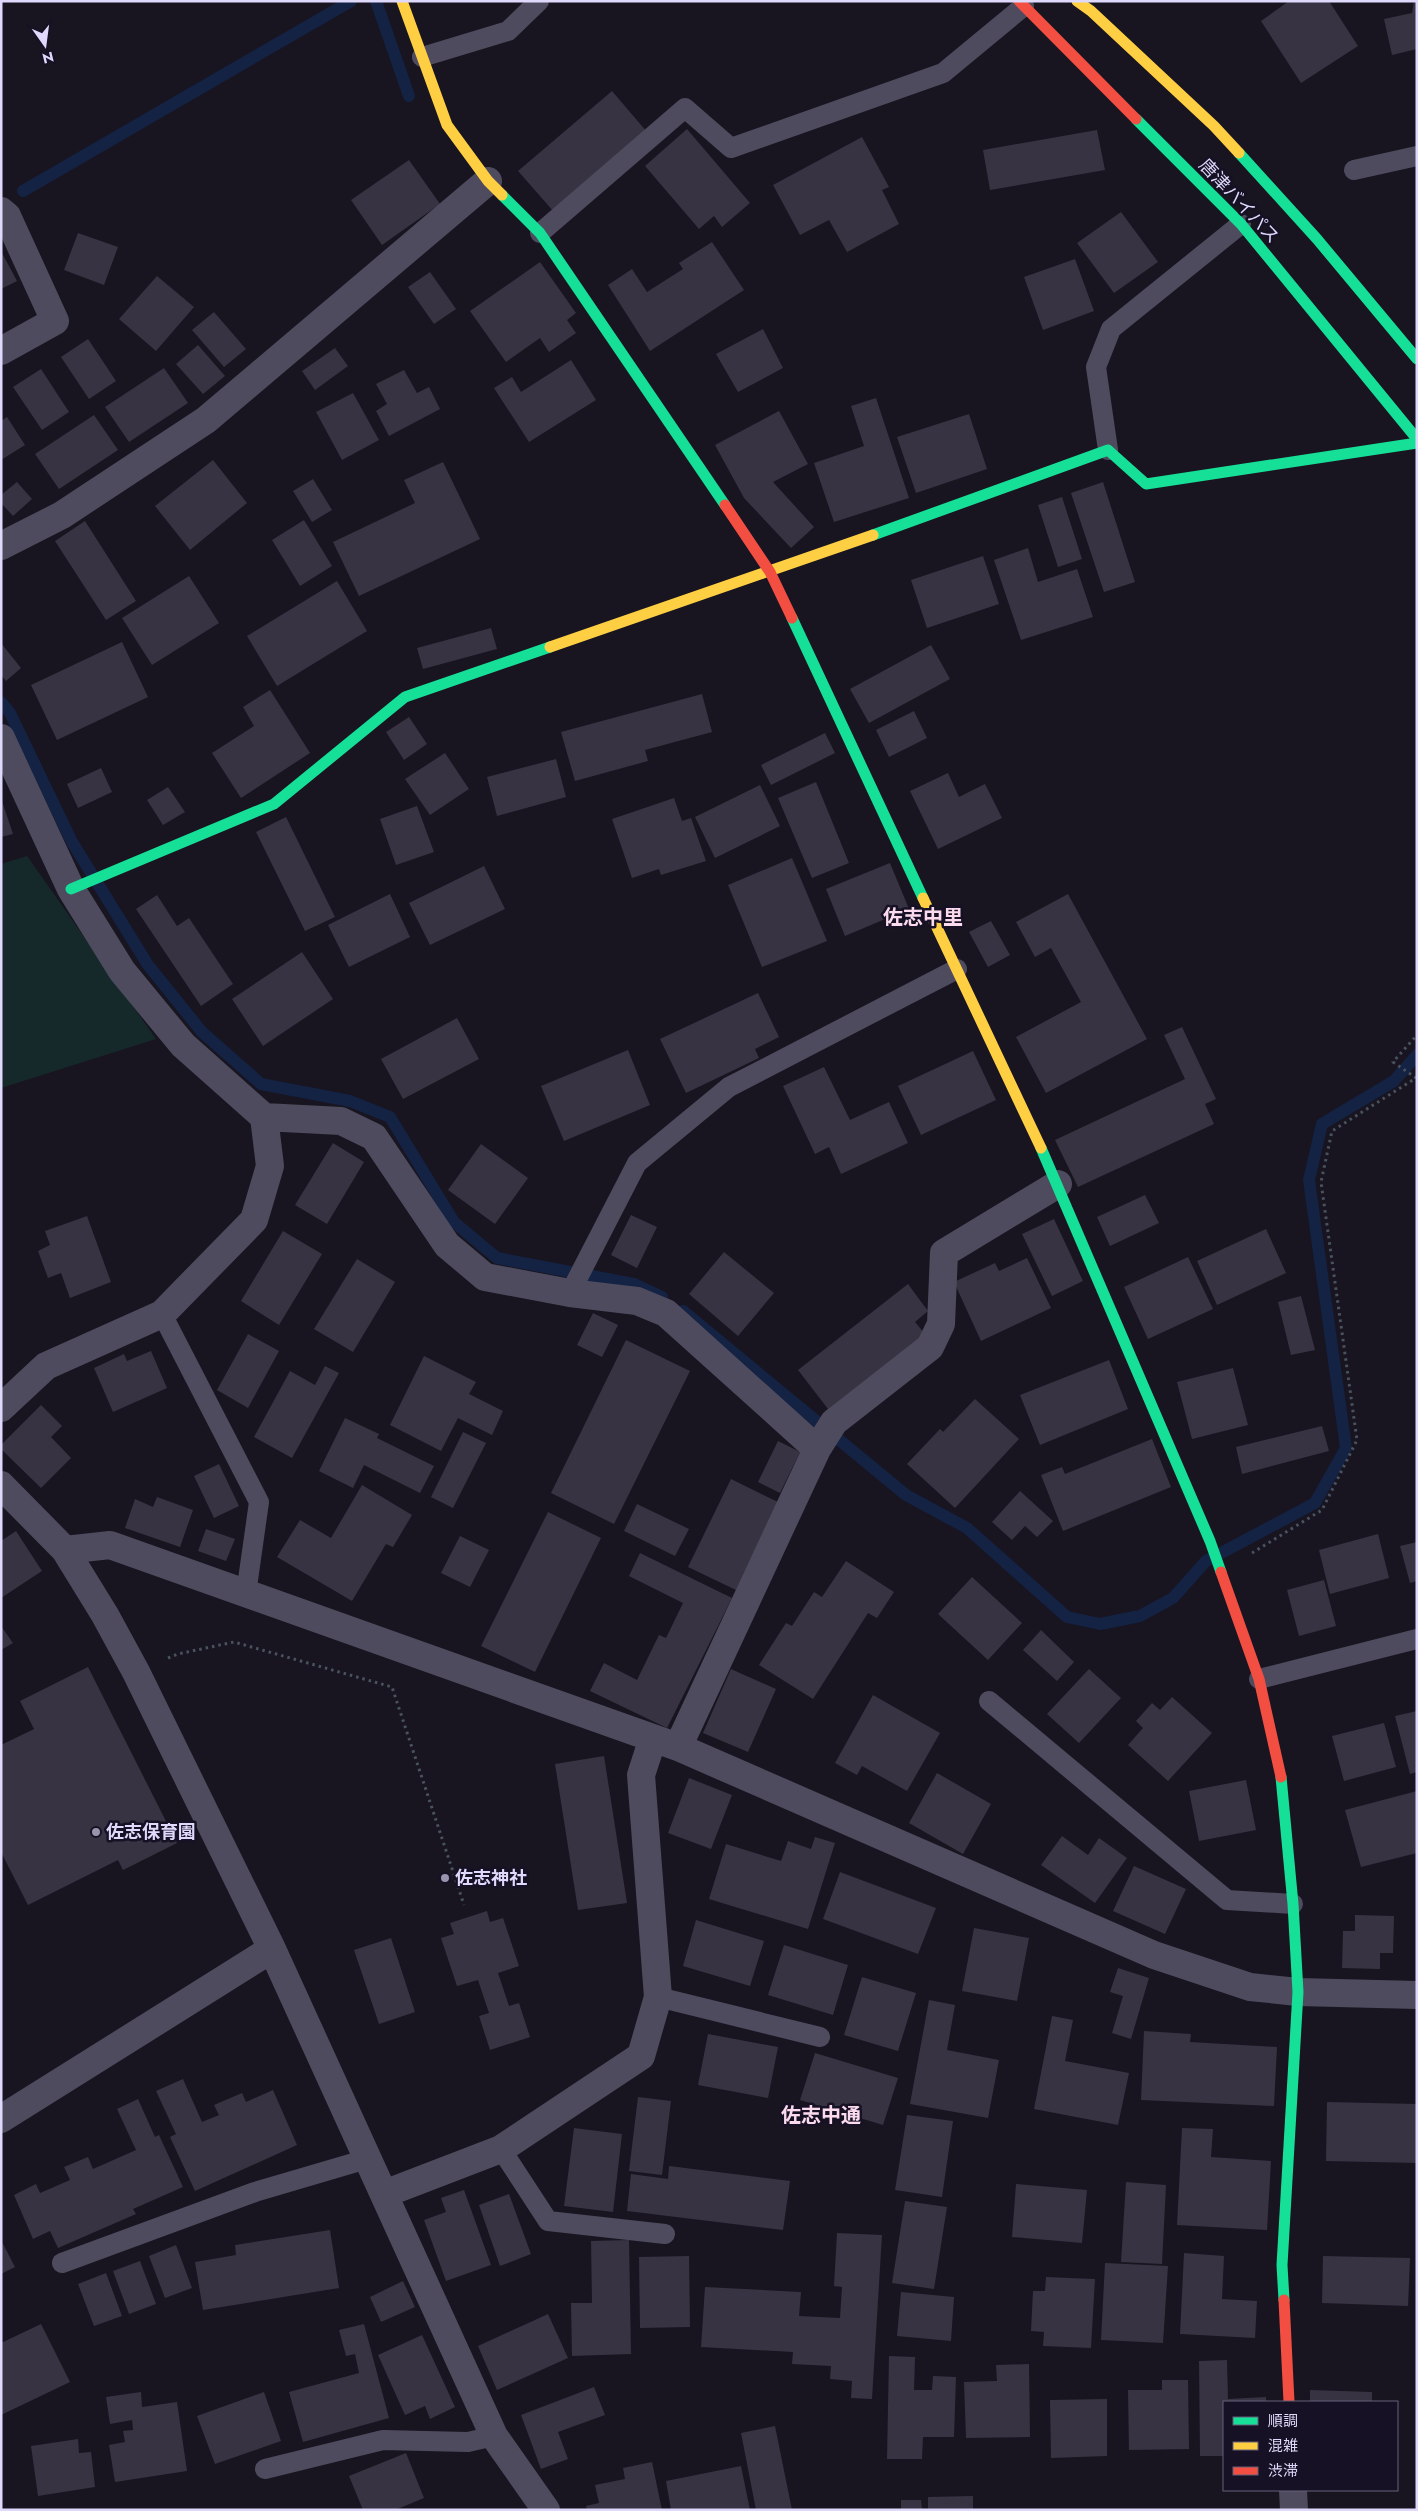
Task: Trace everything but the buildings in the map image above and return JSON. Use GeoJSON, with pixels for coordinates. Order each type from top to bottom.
{"type":"FeatureCollection","features":[{"type":"Feature","properties":{"kind":"main road"},"geometry":{"type":"LineString","coordinates":[[402,1],[447,124],[488,181],[540,233],[770,572],[1058,1184],[1210,1541],[1259,1678],[1281,1775],[1293,1904],[1298,1992],[1282,2265],[1289,2401]]}},
{"type":"Feature","properties":{"kind":"main road","name":"唐津バイパス"},"geometry":{"type":"LineString","coordinates":[[1078,1],[1214,126],[1317,239],[1417,359]]}},
{"type":"Feature","properties":{"kind":"main road","name":"唐津バイパス"},"geometry":{"type":"LineString","coordinates":[[1021,4],[1240,224],[1417,439]]}},
{"type":"Feature","properties":{"kind":"main road"},"geometry":{"type":"LineString","coordinates":[[71,889],[274,804],[405,697],[770,572],[1108,450],[1146,484],[1417,443]]}},
{"type":"Feature","properties":{"kind":"street"},"geometry":{"type":"LineString","coordinates":[[1,546],[62,516],[206,420],[488,181]]}},
{"type":"Feature","properties":{"kind":"street"},"geometry":{"type":"LineString","coordinates":[[1,211],[7,216],[55,321],[1,351]]}},
{"type":"Feature","properties":{"kind":"street"},"geometry":{"type":"LineString","coordinates":[[1,738],[71,889],[122,971],[183,1045],[264,1117],[341,1121],[374,1137],[447,1245],[485,1277],[570,1293],[637,1301],[666,1313],[817,1448]]}},
{"type":"Feature","properties":{"kind":"street"},"geometry":{"type":"LineString","coordinates":[[1,1408],[46,1366],[162,1314],[254,1220],[270,1166],[264,1117]]}},
{"type":"Feature","properties":{"kind":"street"},"geometry":{"type":"LineString","coordinates":[[678,1747],[817,1448],[834,1422],[930,1347],[941,1324],[944,1253],[1058,1184]]}},
{"type":"Feature","properties":{"kind":"street"},"geometry":{"type":"LineString","coordinates":[[1,1486],[65,1550],[105,1615],[136,1672],[272,1949],[494,2436],[546,2510]]}},
{"type":"Feature","properties":{"kind":"street"},"geometry":{"type":"LineString","coordinates":[[65,1550],[110,1545],[678,1747],[1154,1956],[1250,1987],[1298,1992],[1417,1995]]}},
{"type":"Feature","properties":{"kind":"street"},"geometry":{"type":"LineString","coordinates":[[384,2194],[501,2149],[641,2056],[658,1997],[641,1775],[652,1738]]}},
{"type":"Feature","properties":{"kind":"street"},"geometry":{"type":"LineString","coordinates":[[1,2119],[272,1949]]}},
{"type":"Feature","properties":{"kind":"street"},"geometry":{"type":"LineString","coordinates":[[1293,2491],[1294,2510]]}},
{"type":"Feature","properties":{"kind":"lane"},"geometry":{"type":"LineString","coordinates":[[422,57],[508,31],[538,1]]}},
{"type":"Feature","properties":{"kind":"lane"},"geometry":{"type":"LineString","coordinates":[[540,233],[685,108],[731,148],[943,73],[1021,4]]}},
{"type":"Feature","properties":{"kind":"lane"},"geometry":{"type":"LineString","coordinates":[[1354,170],[1417,156]]}},
{"type":"Feature","properties":{"kind":"lane"},"geometry":{"type":"LineString","coordinates":[[1108,450],[1096,367],[1112,329],[1240,224]]}},
{"type":"Feature","properties":{"kind":"lane"},"geometry":{"type":"LineString","coordinates":[[570,1293],[637,1163],[729,1087],[957,969]]}},
{"type":"Feature","properties":{"kind":"lane"},"geometry":{"type":"LineString","coordinates":[[162,1314],[259,1502],[246,1594]]}},
{"type":"Feature","properties":{"kind":"lane"},"geometry":{"type":"LineString","coordinates":[[1259,1678],[1417,1639]]}},
{"type":"Feature","properties":{"kind":"lane"},"geometry":{"type":"LineString","coordinates":[[988,1701],[1227,1900],[1293,1904]]}},
{"type":"Feature","properties":{"kind":"lane"},"geometry":{"type":"LineString","coordinates":[[658,1997],[820,2037]]}},
{"type":"Feature","properties":{"kind":"lane"},"geometry":{"type":"LineString","coordinates":[[501,2149],[548,2221],[665,2234]]}},
{"type":"Feature","properties":{"kind":"lane"},"geometry":{"type":"LineString","coordinates":[[62,2263],[255,2192],[367,2159]]}},
{"type":"Feature","properties":{"kind":"lane"},"geometry":{"type":"LineString","coordinates":[[265,2469],[383,2440],[468,2442],[494,2436]]}},
{"type":"Feature","properties":{"kind":"path"},"geometry":{"type":"LineString","coordinates":[[1221,1572],[1322,1510],[1358,1440],[1321,1182],[1332,1131],[1416,1078],[1393,1062],[1417,1035]]}},
{"type":"Feature","properties":{"kind":"path"},"geometry":{"type":"LineString","coordinates":[[136,1672],[178,1654],[234,1642],[392,1687],[464,1904]]}},
{"type":"Feature","properties":{"kind":"green space"},"geometry":{"type":"Polygon","coordinates":[[[27,856],[156,1039],[1,1088],[1,864],[27,856]]]}},
{"type":"Feature","properties":{"kind":"waterway"},"geometry":{"type":"LineString","coordinates":[[23,191],[351,1]]}},
{"type":"Feature","properties":{"kind":"waterway"},"geometry":{"type":"LineString","coordinates":[[376,1],[409,96]]}},
{"type":"Feature","properties":{"kind":"waterway"},"geometry":{"type":"LineString","coordinates":[[1,702],[10,713],[72,842],[148,965],[202,1032],[261,1084],[350,1101],[390,1117],[454,1222],[497,1258],[634,1284],[662,1297]]}},
{"type":"Feature","properties":{"kind":"waterway"},"geometry":{"type":"LineString","coordinates":[[683,1311],[906,1495],[967,1528],[1067,1617],[1100,1624],[1140,1616],[1173,1598],[1206,1561],[1315,1503],[1346,1448],[1309,1180],[1322,1124],[1394,1081],[1417,1055]]}},
{"type":"Feature","properties":{"kind":"traffic: fast"},"geometry":{"type":"LineString","coordinates":[[1136,119],[1241,224],[1417,439]]}},
{"type":"Feature","properties":{"kind":"traffic: fast"},"geometry":{"type":"LineString","coordinates":[[1239,153],[1317,239],[1417,359]]}},
{"type":"Feature","properties":{"kind":"traffic: fast"},"geometry":{"type":"LineString","coordinates":[[502,195],[540,233],[725,505]]}},
{"type":"Feature","properties":{"kind":"traffic: fast"},"geometry":{"type":"LineString","coordinates":[[873,535],[1108,450],[1146,484],[1417,443]]}},
{"type":"Feature","properties":{"kind":"traffic: fast"},"geometry":{"type":"LineString","coordinates":[[792,618],[923,898]]}},
{"type":"Feature","properties":{"kind":"traffic: fast"},"geometry":{"type":"LineString","coordinates":[[71,889],[274,804],[405,697],[550,647]]}},
{"type":"Feature","properties":{"kind":"traffic: fast"},"geometry":{"type":"LineString","coordinates":[[1041,1148],[1210,1541],[1221,1572]]}},
{"type":"Feature","properties":{"kind":"traffic: fast"},"geometry":{"type":"LineString","coordinates":[[1281,1777],[1293,1904],[1298,1992],[1282,2265],[1284,2300]]}},
{"type":"Feature","properties":{"kind":"traffic: slow"},"geometry":{"type":"LineString","coordinates":[[402,1],[447,125],[488,181],[502,195]]}},
{"type":"Feature","properties":{"kind":"traffic: slow"},"geometry":{"type":"LineString","coordinates":[[1077,1],[1091,11],[1214,126],[1239,153]]}},
{"type":"Feature","properties":{"kind":"traffic: slow"},"geometry":{"type":"LineString","coordinates":[[550,647],[873,535]]}},
{"type":"Feature","properties":{"kind":"traffic: slow"},"geometry":{"type":"LineString","coordinates":[[923,898],[1041,1148]]}},
{"type":"Feature","properties":{"kind":"traffic: jam"},"geometry":{"type":"LineString","coordinates":[[1019,1],[1136,119]]}},
{"type":"Feature","properties":{"kind":"traffic: jam"},"geometry":{"type":"LineString","coordinates":[[725,505],[770,572],[792,618]]}},
{"type":"Feature","properties":{"kind":"traffic: jam"},"geometry":{"type":"LineString","coordinates":[[1221,1572],[1259,1679],[1281,1777]]}},
{"type":"Feature","properties":{"kind":"traffic: jam"},"geometry":{"type":"LineString","coordinates":[[1284,2300],[1289,2401]]}},
{"type":"Feature","properties":{"kind":"place","name":"佐志保育園"},"geometry":{"type":"Point","coordinates":[96,1832]}},
{"type":"Feature","properties":{"kind":"place","name":"佐志神社"},"geometry":{"type":"Point","coordinates":[445,1878]}},
{"type":"Feature","properties":{"kind":"district","name":"佐志中里"},"geometry":{"type":"Point","coordinates":[923,917]}},
{"type":"Feature","properties":{"kind":"district","name":"佐志中通"},"geometry":{"type":"Point","coordinates":[821,2115]}}]}
